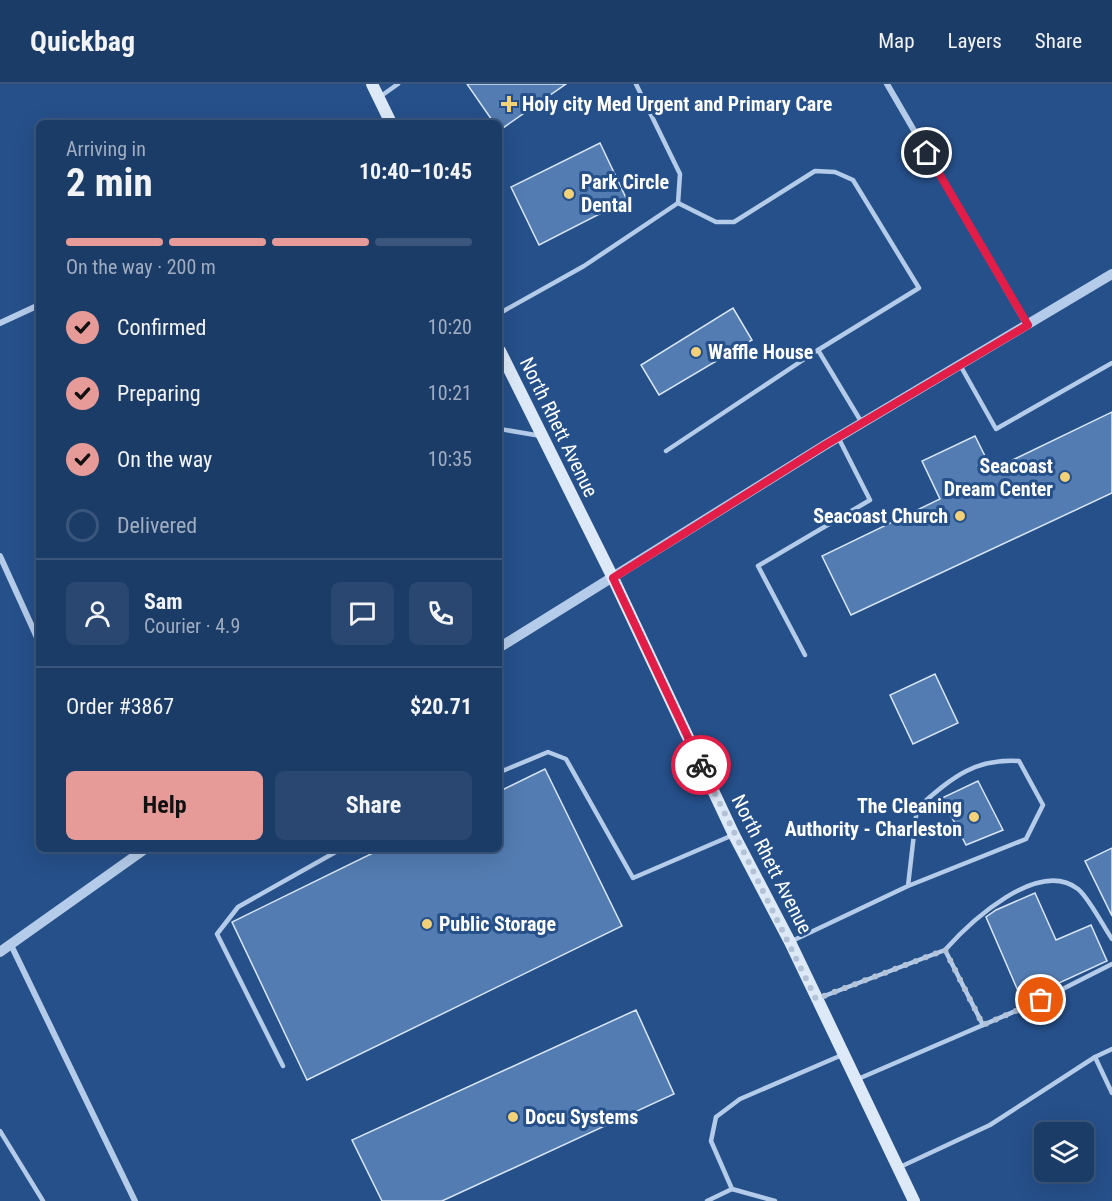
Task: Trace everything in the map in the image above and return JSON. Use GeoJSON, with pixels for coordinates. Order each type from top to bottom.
{"type":"FeatureCollection","features":[{"type":"Feature","properties":{"kind":"main road"},"geometry":{"type":"LineString","coordinates":[[372,84],[390,120]]}},
{"type":"Feature","properties":{"kind":"main road","name":"North Rhett Avenue"},"geometry":{"type":"LineString","coordinates":[[502,355],[613,578],[734,835],[790,942],[842,1055],[914,1201]]}},
{"type":"Feature","properties":{"kind":"street"},"geometry":{"type":"LineString","coordinates":[[886,84],[1028,325]]}},
{"type":"Feature","properties":{"kind":"street"},"geometry":{"type":"LineString","coordinates":[[502,646],[838,437],[1112,274]]}},
{"type":"Feature","properties":{"kind":"street"},"geometry":{"type":"LineString","coordinates":[[0,323],[36,306]]}},
{"type":"Feature","properties":{"kind":"street"},"geometry":{"type":"LineString","coordinates":[[0,556],[36,635]]}},
{"type":"Feature","properties":{"kind":"street"},"geometry":{"type":"LineString","coordinates":[[0,952],[137,852]]}},
{"type":"Feature","properties":{"kind":"street"},"geometry":{"type":"LineString","coordinates":[[11,945],[135,1201]]}},
{"type":"Feature","properties":{"kind":"lane"},"geometry":{"type":"LineString","coordinates":[[378,97],[398,84]]}},
{"type":"Feature","properties":{"kind":"lane"},"geometry":{"type":"LineString","coordinates":[[636,84],[680,174],[678,203]]}},
{"type":"Feature","properties":{"kind":"lane"},"geometry":{"type":"LineString","coordinates":[[666,451],[818,350],[919,288],[853,180],[835,172],[815,171],[734,222],[716,222],[678,203]]}},
{"type":"Feature","properties":{"kind":"lane"},"geometry":{"type":"LineString","coordinates":[[502,312],[584,266],[678,203]]}},
{"type":"Feature","properties":{"kind":"lane"},"geometry":{"type":"LineString","coordinates":[[818,350],[862,423]]}},
{"type":"Feature","properties":{"kind":"lane"},"geometry":{"type":"LineString","coordinates":[[960,365],[996,429],[1112,363]]}},
{"type":"Feature","properties":{"kind":"lane"},"geometry":{"type":"LineString","coordinates":[[502,429],[541,436]]}},
{"type":"Feature","properties":{"kind":"lane"},"geometry":{"type":"LineString","coordinates":[[805,655],[758,566],[870,500],[838,437]]}},
{"type":"Feature","properties":{"kind":"lane"},"geometry":{"type":"LineString","coordinates":[[502,771],[548,752],[566,759],[633,878],[734,835]]}},
{"type":"Feature","properties":{"kind":"lane"},"geometry":{"type":"LineString","coordinates":[[790,942],[908,886],[1026,839],[1043,805],[1018,761],[999,760],[958,774],[917,808],[908,886]]}},
{"type":"Feature","properties":{"kind":"lane"},"geometry":{"type":"LineString","coordinates":[[283,1066],[217,934],[238,907],[336,852]]}},
{"type":"Feature","properties":{"kind":"lane"},"geometry":{"type":"LineString","coordinates":[[816,999],[945,950],[967,925],[1000,900],[1031,886],[1056,879],[1078,889],[1112,939]]}},
{"type":"Feature","properties":{"kind":"lane"},"geometry":{"type":"LineString","coordinates":[[945,950],[983,1025]]}},
{"type":"Feature","properties":{"kind":"lane"},"geometry":{"type":"LineString","coordinates":[[855,1080],[983,1025],[1112,964]]}},
{"type":"Feature","properties":{"kind":"lane"},"geometry":{"type":"LineString","coordinates":[[898,1168],[990,1125],[1112,1048]]}},
{"type":"Feature","properties":{"kind":"lane"},"geometry":{"type":"LineString","coordinates":[[732,1189],[711,1141],[716,1118],[740,1099],[842,1055]]}},
{"type":"Feature","properties":{"kind":"lane"},"geometry":{"type":"LineString","coordinates":[[1095,1057],[1112,1093]]}},
{"type":"Feature","properties":{"kind":"lane"},"geometry":{"type":"LineString","coordinates":[[0,1131],[44,1201]]}},
{"type":"Feature","properties":{"kind":"lane"},"geometry":{"type":"LineString","coordinates":[[707,1201],[732,1189],[775,1201]]}},
{"type":"Feature","properties":{"kind":"building","name":"Holy city Med Urgent and Primary Care"},"geometry":{"type":"Polygon","coordinates":[[[467,84],[566,84],[502,129],[502,120],[492,120],[467,84]]]}},
{"type":"Feature","properties":{"kind":"building","name":"Park Circle Dental"},"geometry":{"type":"Polygon","coordinates":[[[600,143],[627,200],[539,245],[511,187],[600,143]]]}},
{"type":"Feature","properties":{"kind":"building","name":"Waffle House"},"geometry":{"type":"Polygon","coordinates":[[[733,308],[752,340],[659,395],[641,365],[733,308]]]}},
{"type":"Feature","properties":{"kind":"building","name":"Seacoast Church"},"geometry":{"type":"Polygon","coordinates":[[[1112,412],[1112,493],[851,615],[822,556],[940,499],[922,461],[975,436],[992,470],[1112,412]]]}},
{"type":"Feature","properties":{"kind":"building"},"geometry":{"type":"Polygon","coordinates":[[[935,674],[958,723],[913,744],[890,695],[935,674]]]}},
{"type":"Feature","properties":{"kind":"building","name":"Public Storage"},"geometry":{"type":"Polygon","coordinates":[[[545,769],[622,926],[307,1080],[232,922],[375,852],[502,852],[502,790],[545,769]]]}},
{"type":"Feature","properties":{"kind":"building","name":"The Cleaning Authority - Charleston"},"geometry":{"type":"Polygon","coordinates":[[[978,781],[1003,830],[966,845],[942,798],[978,781]]]}},
{"type":"Feature","properties":{"kind":"building"},"geometry":{"type":"Polygon","coordinates":[[[1112,848],[1112,916],[1085,861],[1112,848]]]}},
{"type":"Feature","properties":{"kind":"building"},"geometry":{"type":"Polygon","coordinates":[[[1035,893],[1056,940],[1091,925],[1107,961],[1022,1000],[986,917],[996,910],[1035,893]]]}},
{"type":"Feature","properties":{"kind":"building","name":"Docu Systems"},"geometry":{"type":"Polygon","coordinates":[[[636,1010],[674,1094],[442,1201],[382,1201],[352,1140],[636,1010]]]}},
{"type":"Feature","properties":{"kind":"way so far"},"geometry":{"type":"LineString","coordinates":[[701,765],[734,835],[790,942],[816,999],[945,950],[983,1025],[1041,1000]]}},
{"type":"Feature","properties":{"kind":"place","name":"Holy city Med Urgent and Primary Care"},"geometry":{"type":"Point","coordinates":[509,104]}},
{"type":"Feature","properties":{"kind":"place","name":"Park Circle Dental"},"geometry":{"type":"Point","coordinates":[569,194]}},
{"type":"Feature","properties":{"kind":"place","name":"Waffle House"},"geometry":{"type":"Point","coordinates":[696,352]}},
{"type":"Feature","properties":{"kind":"place","name":"Seacoast Dream Center"},"geometry":{"type":"Point","coordinates":[1065,477]}},
{"type":"Feature","properties":{"kind":"place","name":"Seacoast Church"},"geometry":{"type":"Point","coordinates":[960,516]}},
{"type":"Feature","properties":{"kind":"place","name":"The Cleaning Authority - Charleston"},"geometry":{"type":"Point","coordinates":[974,817]}},
{"type":"Feature","properties":{"kind":"place","name":"Public Storage"},"geometry":{"type":"Point","coordinates":[427,924]}},
{"type":"Feature","properties":{"kind":"place","name":"Docu Systems"},"geometry":{"type":"Point","coordinates":[513,1117]}},
{"type":"Feature","properties":{"kind":"route"},"geometry":{"type":"LineString","coordinates":[[701,765],[613,578],[825,445],[1028,325],[927,153]]}}]}
